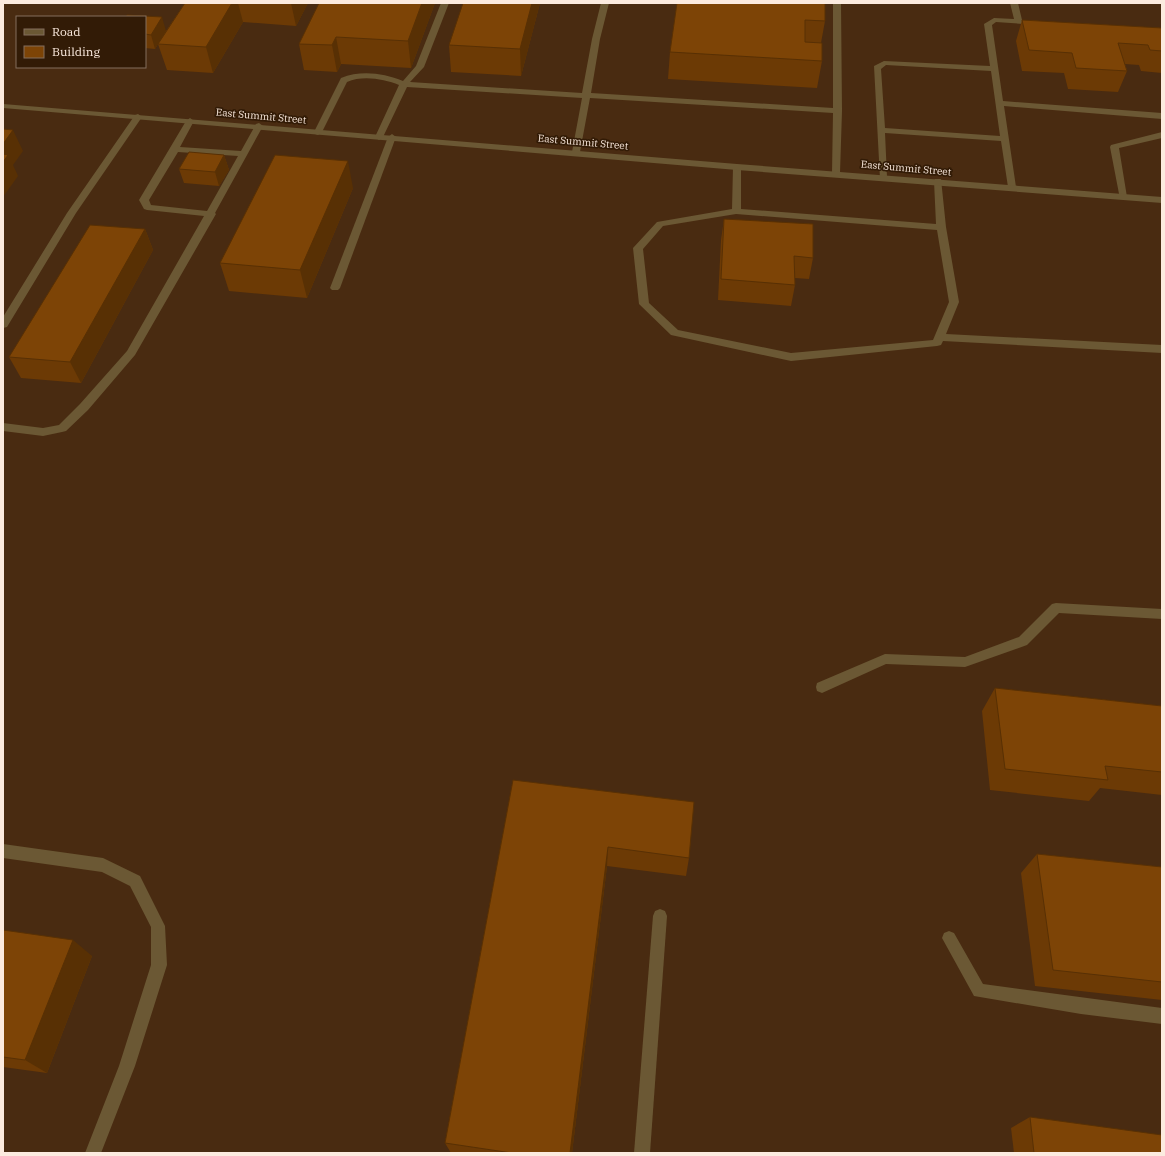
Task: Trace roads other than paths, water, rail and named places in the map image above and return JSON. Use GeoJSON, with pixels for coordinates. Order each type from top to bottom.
{"type":"FeatureCollection","features":[{"type":"Feature","properties":{"kind":"street"},"geometry":{"type":"LineString","coordinates":[[379,137],[404,84],[420,67],[445,3]]}},
{"type":"Feature","properties":{"kind":"street"},"geometry":{"type":"LineString","coordinates":[[576,152],[605,3]]}},
{"type":"Feature","properties":{"kind":"street"},"geometry":{"type":"LineString","coordinates":[[836,173],[838,111],[837,3]]}},
{"type":"Feature","properties":{"kind":"street"},"geometry":{"type":"LineString","coordinates":[[1014,3],[1019,22]]}},
{"type":"Feature","properties":{"kind":"street"},"geometry":{"type":"LineString","coordinates":[[1012,188],[988,24],[994,20],[1043,23]]}},
{"type":"Feature","properties":{"kind":"street"},"geometry":{"type":"LineString","coordinates":[[883,177],[877,68],[884,63],[994,69]]}},
{"type":"Feature","properties":{"kind":"street"},"geometry":{"type":"LineString","coordinates":[[318,132],[344,80],[351,76],[393,78],[404,84],[838,111]]}},
{"type":"Feature","properties":{"kind":"street"},"geometry":{"type":"LineString","coordinates":[[999,103],[1162,116]]}},
{"type":"Feature","properties":{"kind":"street","name":"East Summit Street"},"geometry":{"type":"LineString","coordinates":[[3,106],[576,152],[737,167],[836,173],[1162,200]]}},
{"type":"Feature","properties":{"kind":"street"},"geometry":{"type":"LineString","coordinates":[[3,325],[72,213],[138,116]]}},
{"type":"Feature","properties":{"kind":"street"},"geometry":{"type":"LineString","coordinates":[[190,121],[176,149],[144,200],[147,207],[211,214]]}},
{"type":"Feature","properties":{"kind":"street"},"geometry":{"type":"LineString","coordinates":[[3,428],[43,432],[62,428],[84,407],[131,353],[211,214],[259,126]]}},
{"type":"Feature","properties":{"kind":"street"},"geometry":{"type":"LineString","coordinates":[[881,130],[1005,139]]}},
{"type":"Feature","properties":{"kind":"street"},"geometry":{"type":"LineString","coordinates":[[1122,196],[1114,147],[1162,136]]}},
{"type":"Feature","properties":{"kind":"street"},"geometry":{"type":"LineString","coordinates":[[336,288],[392,137]]}},
{"type":"Feature","properties":{"kind":"street"},"geometry":{"type":"LineString","coordinates":[[176,149],[244,154]]}},
{"type":"Feature","properties":{"kind":"street"},"geometry":{"type":"LineString","coordinates":[[736,211],[737,167]]}},
{"type":"Feature","properties":{"kind":"street"},"geometry":{"type":"LineString","coordinates":[[938,182],[941,227],[954,302],[937,343],[791,357],[675,333],[644,304],[638,248],[660,224],[736,211],[941,227]]}},
{"type":"Feature","properties":{"kind":"street"},"geometry":{"type":"LineString","coordinates":[[940,337],[1162,349]]}},
{"type":"Feature","properties":{"kind":"street"},"geometry":{"type":"LineString","coordinates":[[822,687],[886,659],[965,662],[1023,641],[1056,608],[1162,614]]}},
{"type":"Feature","properties":{"kind":"street"},"geometry":{"type":"LineString","coordinates":[[3,851],[103,865],[135,881],[158,926],[159,966],[127,1066],[93,1153]]}},
{"type":"Feature","properties":{"kind":"street"},"geometry":{"type":"LineString","coordinates":[[642,1153],[660,916]]}},
{"type":"Feature","properties":{"kind":"street"},"geometry":{"type":"LineString","coordinates":[[949,938],[979,990],[1081,1006],[1162,1016]]}}]}
